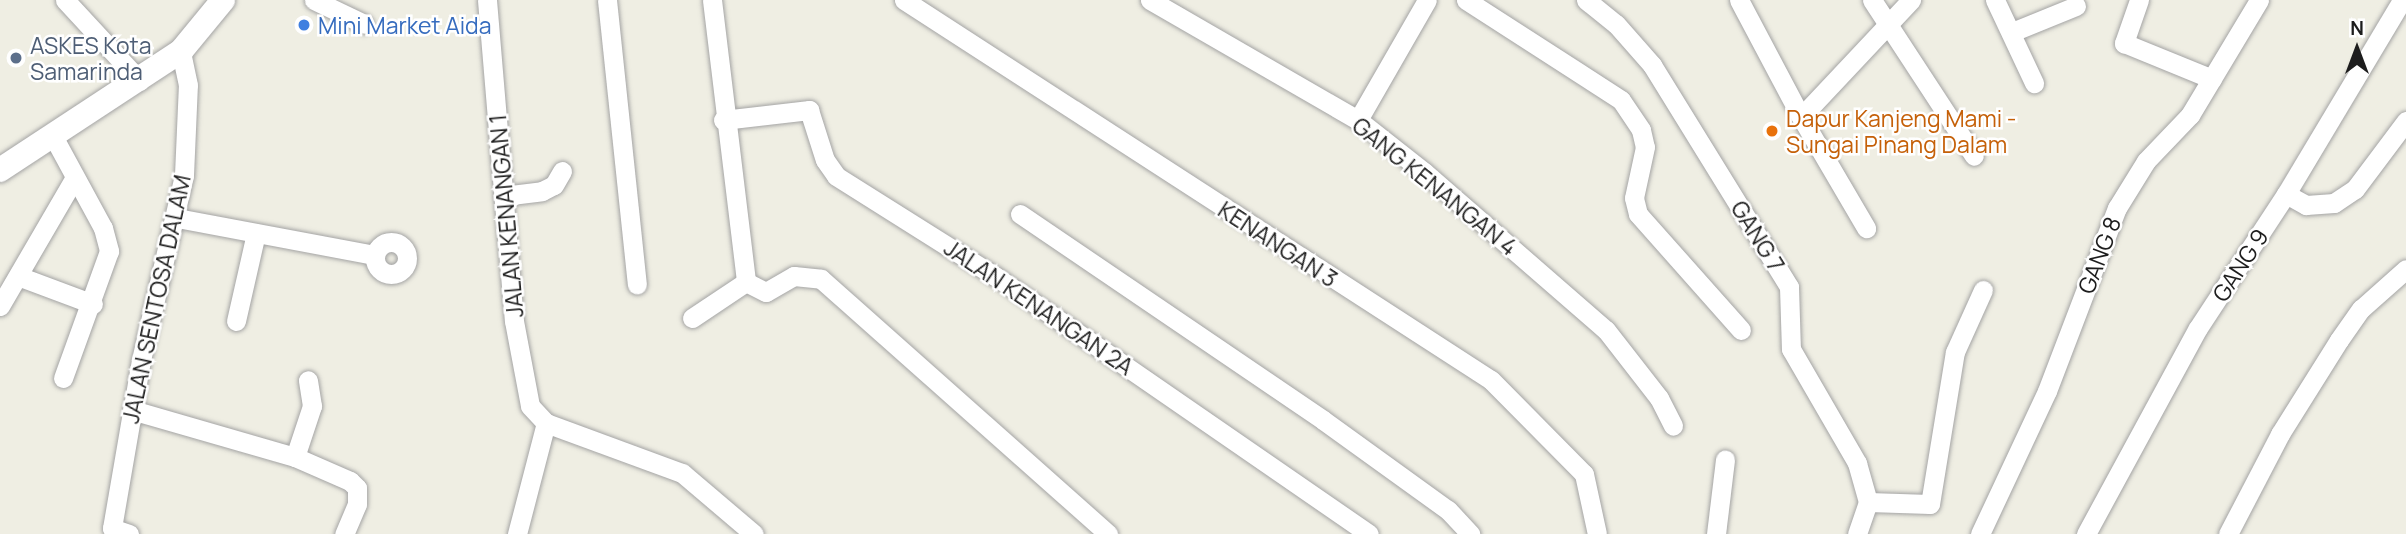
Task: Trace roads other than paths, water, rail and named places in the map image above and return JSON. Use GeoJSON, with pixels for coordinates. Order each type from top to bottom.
{"type":"FeatureCollection","features":[{"type":"Feature","properties":{"kind":"street"},"geometry":{"type":"LineString","coordinates":[[65,0],[140,81]]}},
{"type":"Feature","properties":{"kind":"street"},"geometry":{"type":"LineString","coordinates":[[314,0],[364,24]]}},
{"type":"Feature","properties":{"kind":"street","name":"JALAN KENANGAN 1"},"geometry":{"type":"LineString","coordinates":[[487,0],[514,321],[533,414],[546,423]]}},
{"type":"Feature","properties":{"kind":"street"},"geometry":{"type":"LineString","coordinates":[[607,0],[638,284]]}},
{"type":"Feature","properties":{"kind":"street"},"geometry":{"type":"LineString","coordinates":[[712,0],[723,120],[746,282]]}},
{"type":"Feature","properties":{"kind":"street","name":"KENANGAN 3"},"geometry":{"type":"LineString","coordinates":[[904,0],[1491,380],[1584,474],[1597,534]]}},
{"type":"Feature","properties":{"kind":"street","name":"GANG KENANGAN 4"},"geometry":{"type":"LineString","coordinates":[[1150,0],[1358,120],[1424,172],[1606,330],[1659,398],[1673,426]]}},
{"type":"Feature","properties":{"kind":"street"},"geometry":{"type":"LineString","coordinates":[[1358,120],[1427,0]]}},
{"type":"Feature","properties":{"kind":"street"},"geometry":{"type":"LineString","coordinates":[[1466,0],[1621,100],[1640,130],[1645,147],[1634,198],[1637,214],[1741,330]]}},
{"type":"Feature","properties":{"kind":"street","name":"GANG 7"},"geometry":{"type":"LineString","coordinates":[[1586,0],[1616,24],[1652,65],[1789,287],[1791,349],[1857,463],[1868,502]]}},
{"type":"Feature","properties":{"kind":"street"},"geometry":{"type":"LineString","coordinates":[[1739,0],[1801,117],[1866,228]]}},
{"type":"Feature","properties":{"kind":"street"},"geometry":{"type":"LineString","coordinates":[[1872,0],[1974,156]]}},
{"type":"Feature","properties":{"kind":"street"},"geometry":{"type":"LineString","coordinates":[[1801,117],[1911,0]]}},
{"type":"Feature","properties":{"kind":"street"},"geometry":{"type":"LineString","coordinates":[[1995,0],[2034,83]]}},
{"type":"Feature","properties":{"kind":"street"},"geometry":{"type":"LineString","coordinates":[[2138,0],[2124,43],[2211,79]]}},
{"type":"Feature","properties":{"kind":"street","name":"GANG 8"},"geometry":{"type":"LineString","coordinates":[[1980,534],[2047,391],[2117,208],[2146,161],[2190,115],[2259,0]]}},
{"type":"Feature","properties":{"kind":"street","name":"GANG 9"},"geometry":{"type":"LineString","coordinates":[[2086,534],[2198,328],[2286,194],[2402,0]]}},
{"type":"Feature","properties":{"kind":"street"},"geometry":{"type":"LineString","coordinates":[[0,170],[140,81],[181,51],[219,1]]}},
{"type":"Feature","properties":{"kind":"street"},"geometry":{"type":"LineString","coordinates":[[2012,32],[2076,6]]}},
{"type":"Feature","properties":{"kind":"street","name":"JALAN SENTOSA DALAM"},"geometry":{"type":"LineString","coordinates":[[117,532],[132,410],[177,218],[188,94],[181,51]]}},
{"type":"Feature","properties":{"kind":"street","name":"JALAN KENANGAN 2A"},"geometry":{"type":"LineString","coordinates":[[723,120],[809,110],[825,160],[836,176],[995,276],[1369,534]]}},
{"type":"Feature","properties":{"kind":"street"},"geometry":{"type":"LineString","coordinates":[[2286,194],[2305,205],[2334,203],[2355,189],[2406,121]]}},
{"type":"Feature","properties":{"kind":"street"},"geometry":{"type":"LineString","coordinates":[[52,136],[103,228],[108,251],[93,304],[63,378]]}},
{"type":"Feature","properties":{"kind":"street"},"geometry":{"type":"LineString","coordinates":[[503,196],[542,191],[554,185],[562,171]]}},
{"type":"Feature","properties":{"kind":"street"},"geometry":{"type":"LineString","coordinates":[[0,306],[74,179]]}},
{"type":"Feature","properties":{"kind":"street"},"geometry":{"type":"LineString","coordinates":[[1020,214],[1323,420],[1448,510],[1470,534]]}},
{"type":"Feature","properties":{"kind":"street"},"geometry":{"type":"LineString","coordinates":[[177,218],[374,255]]}},
{"type":"Feature","properties":{"kind":"street"},"geometry":{"type":"LineString","coordinates":[[236,321],[256,233]]}},
{"type":"Feature","properties":{"kind":"street"},"geometry":{"type":"LineString","coordinates":[[2228,534],[2280,434],[2339,340],[2361,309],[2406,269]]}},
{"type":"Feature","properties":{"kind":"street"},"geometry":{"type":"LineString","coordinates":[[18,276],[93,304]]}},
{"type":"Feature","properties":{"kind":"street"},"geometry":{"type":"LineString","coordinates":[[746,282],[766,292],[794,276],[821,279],[1108,534]]}},
{"type":"Feature","properties":{"kind":"street"},"geometry":{"type":"LineString","coordinates":[[692,318],[746,282]]}},
{"type":"Feature","properties":{"kind":"street"},"geometry":{"type":"LineString","coordinates":[[1857,534],[1868,502],[1930,504],[1955,352],[1983,290]]}},
{"type":"Feature","properties":{"kind":"street"},"geometry":{"type":"LineString","coordinates":[[295,457],[312,406],[308,380]]}},
{"type":"Feature","properties":{"kind":"street"},"geometry":{"type":"LineString","coordinates":[[132,410],[295,457],[350,481],[357,488],[357,504],[344,534]]}},
{"type":"Feature","properties":{"kind":"street"},"geometry":{"type":"LineString","coordinates":[[519,527],[546,423],[682,473],[754,534]]}},
{"type":"Feature","properties":{"kind":"street"},"geometry":{"type":"LineString","coordinates":[[1716,534],[1725,460]]}},
{"type":"Feature","properties":{"kind":"place","name":"Mini Market Aida"},"geometry":{"type":"Point","coordinates":[304,25]}},
{"type":"Feature","properties":{"kind":"place","name":"ASKES Kota Samarinda"},"geometry":{"type":"Point","coordinates":[16,58]}},
{"type":"Feature","properties":{"kind":"place","name":"Dapur Kanjeng Mami - Sungai Pinang Dalam"},"geometry":{"type":"Point","coordinates":[1772,131]}}]}
